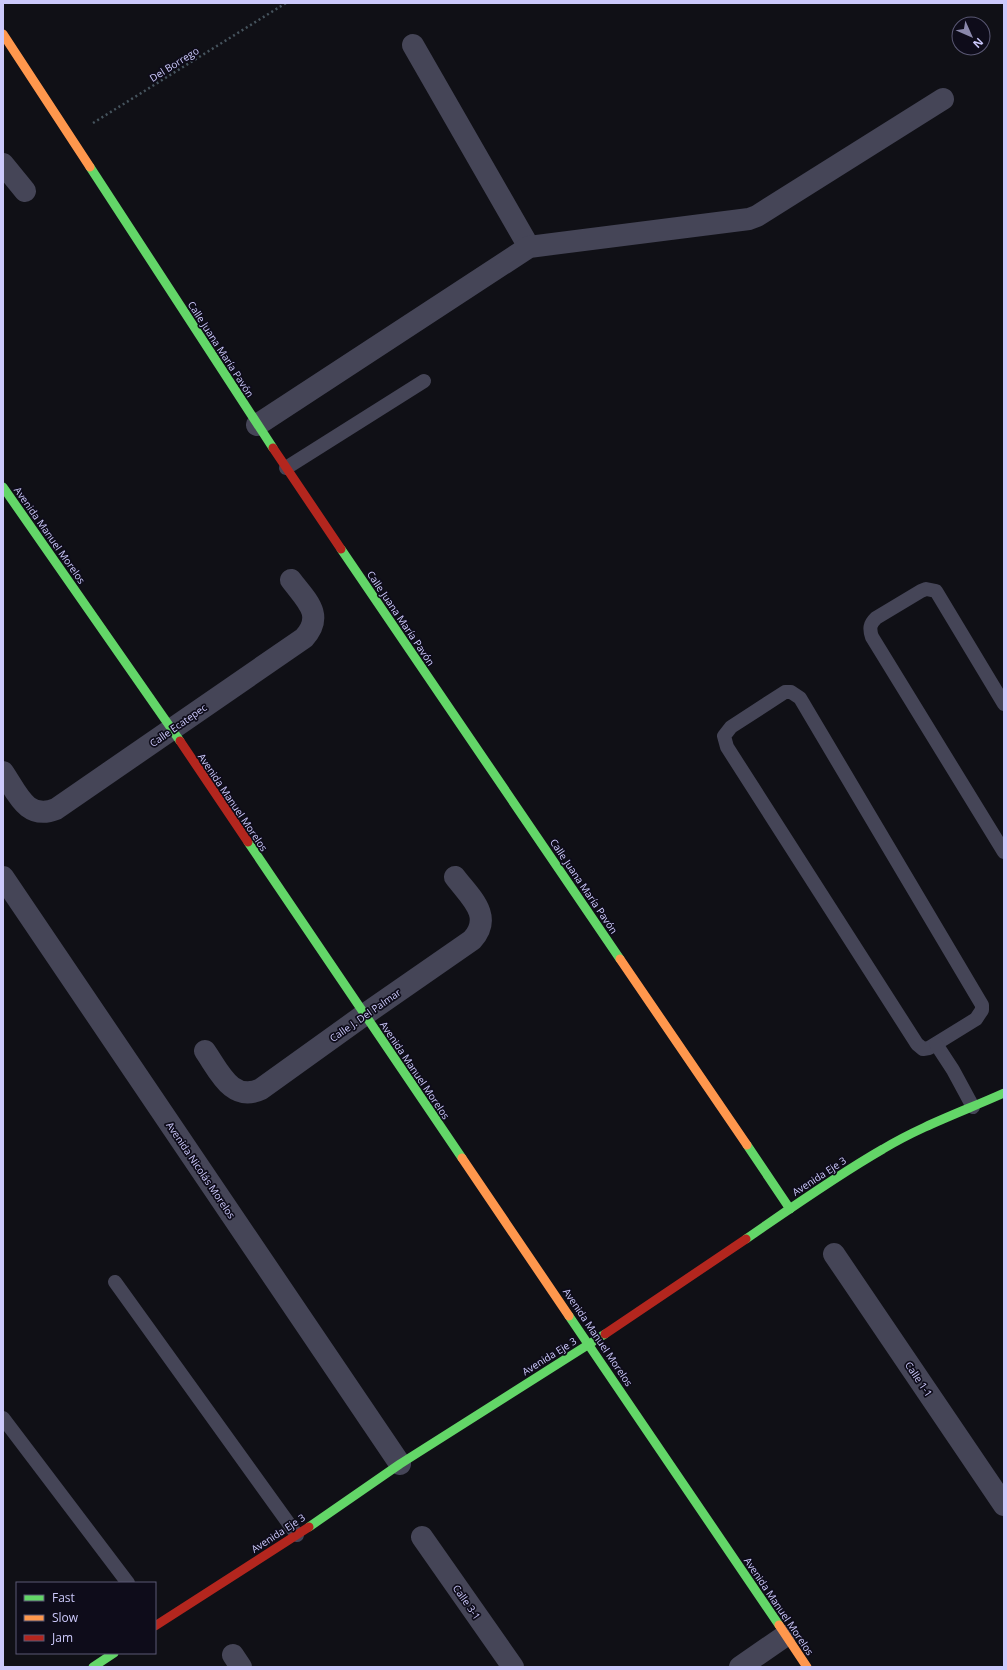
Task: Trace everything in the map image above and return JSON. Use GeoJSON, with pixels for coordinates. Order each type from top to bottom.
{"type":"FeatureCollection","features":[{"type":"Feature","properties":{"kind":"street","name":"Calle Juana María Pavón"},"geometry":{"type":"LineString","coordinates":[[3,34],[257,425],[790,1209]]}},
{"type":"Feature","properties":{"kind":"street"},"geometry":{"type":"LineString","coordinates":[[413,45],[529,247]]}},
{"type":"Feature","properties":{"kind":"street"},"geometry":{"type":"LineString","coordinates":[[257,425],[529,247],[749,219],[757,216],[943,99]]}},
{"type":"Feature","properties":{"kind":"street"},"geometry":{"type":"LineString","coordinates":[[3,164],[25,191]]}},
{"type":"Feature","properties":{"kind":"street","name":"Avenida Manuel Morelos"},"geometry":{"type":"LineString","coordinates":[[3,486],[172,730],[807,1667]]}},
{"type":"Feature","properties":{"kind":"street","name":"Calle Ecatepec"},"geometry":{"type":"LineString","coordinates":[[3,772],[23,803],[30,809],[38,812],[47,812],[56,809],[304,638],[310,631],[314,622],[313,613],[309,604],[290,580]]}},
{"type":"Feature","properties":{"kind":"street","name":"Avenida Nicolás Morelos"},"geometry":{"type":"LineString","coordinates":[[3,877],[400,1464]]}},
{"type":"Feature","properties":{"kind":"street","name":"Calle J. Del Palmar"},"geometry":{"type":"LineString","coordinates":[[205,1051],[231,1087],[243,1093],[252,1093],[261,1089],[364,1014],[472,940],[482,925],[482,916],[478,907],[455,877]]}},
{"type":"Feature","properties":{"kind":"street","name":"Avenida Eje 3"},"geometry":{"type":"LineString","coordinates":[[156,1623],[297,1535],[400,1464],[589,1344],[790,1209],[884,1148],[948,1116],[1004,1093]]}},
{"type":"Feature","properties":{"kind":"street","name":"Calle 1-1"},"geometry":{"type":"LineString","coordinates":[[834,1254],[1004,1505]]}},
{"type":"Feature","properties":{"kind":"street","name":"Calle 3-1"},"geometry":{"type":"LineString","coordinates":[[422,1537],[512,1667]]}},
{"type":"Feature","properties":{"kind":"street"},"geometry":{"type":"LineString","coordinates":[[740,1667],[786,1636]]}},
{"type":"Feature","properties":{"kind":"street"},"geometry":{"type":"LineString","coordinates":[[93,1667],[112,1654]]}},
{"type":"Feature","properties":{"kind":"lane"},"geometry":{"type":"LineString","coordinates":[[286,468],[424,381]]}},
{"type":"Feature","properties":{"kind":"lane"},"geometry":{"type":"LineString","coordinates":[[1004,704],[936,591],[926,589],[921,591],[876,618],[872,622],[870,626],[872,637],[1004,852]]}},
{"type":"Feature","properties":{"kind":"lane"},"geometry":{"type":"LineString","coordinates":[[785,692],[791,692],[800,698],[980,1000],[982,1010],[976,1019],[936,1044],[925,1049],[917,1044],[726,746],[724,736],[731,727],[785,692]]}},
{"type":"Feature","properties":{"kind":"lane"},"geometry":{"type":"LineString","coordinates":[[936,1044],[953,1070],[973,1107]]}},
{"type":"Feature","properties":{"kind":"lane"},"geometry":{"type":"LineString","coordinates":[[115,1282],[297,1535]]}},
{"type":"Feature","properties":{"kind":"lane"},"geometry":{"type":"LineString","coordinates":[[3,1418],[127,1582]]}},
{"type":"Feature","properties":{"kind":"path","name":"Del Borrego"},"geometry":{"type":"LineString","coordinates":[[70,138],[286,3]]}},
{"type":"Feature","properties":{"kind":"traffic: fast"},"geometry":{"type":"LineString","coordinates":[[90,167],[273,448]]}},
{"type":"Feature","properties":{"kind":"traffic: fast"},"geometry":{"type":"LineString","coordinates":[[3,487],[180,741]]}},
{"type":"Feature","properties":{"kind":"traffic: fast"},"geometry":{"type":"LineString","coordinates":[[341,549],[620,959]]}},
{"type":"Feature","properties":{"kind":"traffic: fast"},"geometry":{"type":"LineString","coordinates":[[248,842],[462,1158]]}},
{"type":"Feature","properties":{"kind":"traffic: fast"},"geometry":{"type":"LineString","coordinates":[[746,1239],[865,1159],[927,1126],[1004,1093]]}},
{"type":"Feature","properties":{"kind":"traffic: fast"},"geometry":{"type":"LineString","coordinates":[[747,1145],[790,1209]]}},
{"type":"Feature","properties":{"kind":"traffic: fast"},"geometry":{"type":"LineString","coordinates":[[569,1316],[779,1625]]}},
{"type":"Feature","properties":{"kind":"traffic: fast"},"geometry":{"type":"LineString","coordinates":[[309,1527],[400,1464],[605,1334]]}},
{"type":"Feature","properties":{"kind":"traffic: fast"},"geometry":{"type":"LineString","coordinates":[[93,1667],[112,1654]]}},
{"type":"Feature","properties":{"kind":"traffic: slow"},"geometry":{"type":"LineString","coordinates":[[3,34],[90,167]]}},
{"type":"Feature","properties":{"kind":"traffic: slow"},"geometry":{"type":"LineString","coordinates":[[620,959],[747,1145]]}},
{"type":"Feature","properties":{"kind":"traffic: slow"},"geometry":{"type":"LineString","coordinates":[[462,1158],[569,1316]]}},
{"type":"Feature","properties":{"kind":"traffic: slow"},"geometry":{"type":"LineString","coordinates":[[779,1625],[807,1667]]}},
{"type":"Feature","properties":{"kind":"traffic: jam"},"geometry":{"type":"LineString","coordinates":[[273,448],[341,549]]}},
{"type":"Feature","properties":{"kind":"traffic: jam"},"geometry":{"type":"LineString","coordinates":[[180,741],[248,842]]}},
{"type":"Feature","properties":{"kind":"traffic: jam"},"geometry":{"type":"LineString","coordinates":[[605,1334],[746,1239]]}},
{"type":"Feature","properties":{"kind":"traffic: jam"},"geometry":{"type":"LineString","coordinates":[[156,1625],[309,1527]]}}]}
